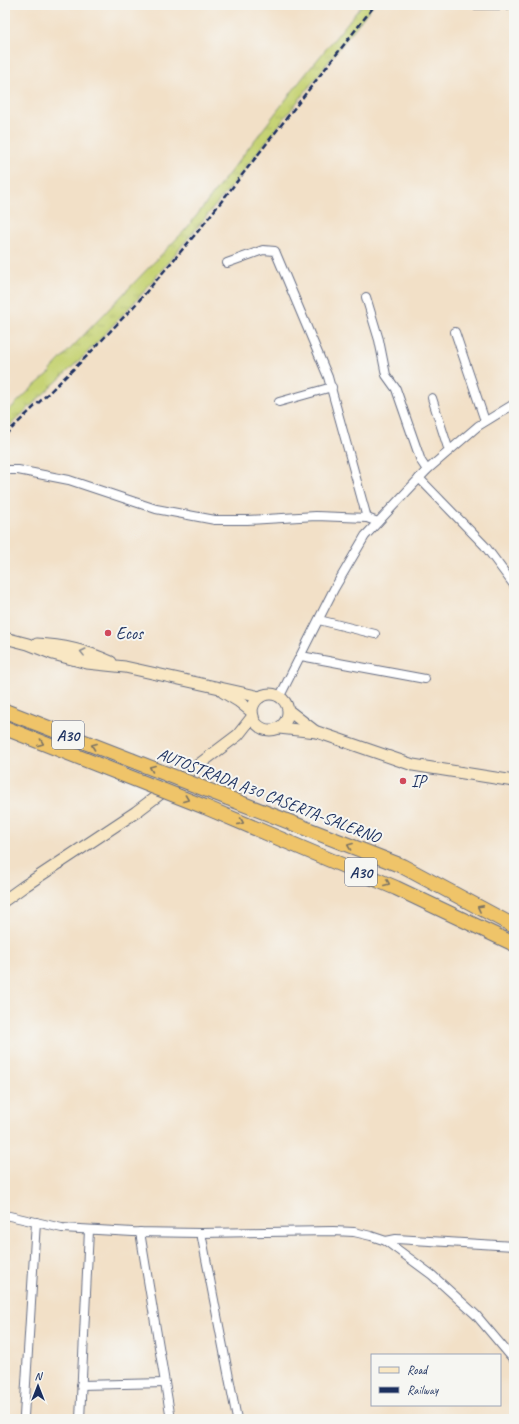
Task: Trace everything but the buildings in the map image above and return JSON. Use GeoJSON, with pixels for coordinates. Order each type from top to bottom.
{"type":"FeatureCollection","features":[{"type":"Feature","properties":{"kind":"highway","name":"AUTOSTRADA A30 CASERTA-SALERNO"},"geometry":{"type":"LineString","coordinates":[[5,711],[402,866],[514,926]]}},
{"type":"Feature","properties":{"kind":"highway","name":"AUTOSTRADA A30 CASERTA-SALERNO"},"geometry":{"type":"LineString","coordinates":[[5,728],[205,807],[396,888],[514,944]]}},
{"type":"Feature","properties":{"kind":"main road"},"geometry":{"type":"LineString","coordinates":[[5,638],[28,644],[53,654],[88,663],[120,666],[260,697],[270,694],[280,696],[284,700],[289,711],[317,732]]}},
{"type":"Feature","properties":{"kind":"main road"},"geometry":{"type":"LineString","coordinates":[[214,687],[238,702],[253,714]]}},
{"type":"Feature","properties":{"kind":"main road"},"geometry":{"type":"LineString","coordinates":[[260,697],[253,706],[253,714],[255,721],[263,728]]}},
{"type":"Feature","properties":{"kind":"main road"},"geometry":{"type":"LineString","coordinates":[[279,728],[286,721],[289,711]]}},
{"type":"Feature","properties":{"kind":"main road"},"geometry":{"type":"LineString","coordinates":[[5,900],[152,800],[238,735],[253,714]]}},
{"type":"Feature","properties":{"kind":"main road"},"geometry":{"type":"LineString","coordinates":[[238,735],[263,728],[317,732],[413,765],[514,781]]}},
{"type":"Feature","properties":{"kind":"main road"},"geometry":{"type":"LineString","coordinates":[[5,888],[23,887]]}},
{"type":"Feature","properties":{"kind":"street"},"geometry":{"type":"LineString","coordinates":[[466,5],[507,5]]}},
{"type":"Feature","properties":{"kind":"street"},"geometry":{"type":"LineString","coordinates":[[227,263],[263,250],[275,251],[332,387],[367,518]]}},
{"type":"Feature","properties":{"kind":"street"},"geometry":{"type":"LineString","coordinates":[[366,298],[379,340],[386,375],[396,389],[421,461],[427,470]]}},
{"type":"Feature","properties":{"kind":"street"},"geometry":{"type":"LineString","coordinates":[[454,332],[485,421]]}},
{"type":"Feature","properties":{"kind":"street"},"geometry":{"type":"LineString","coordinates":[[279,402],[332,387]]}},
{"type":"Feature","properties":{"kind":"street"},"geometry":{"type":"LineString","coordinates":[[432,398],[449,451]]}},
{"type":"Feature","properties":{"kind":"street"},"geometry":{"type":"LineString","coordinates":[[280,696],[334,589],[365,536],[427,470],[478,426],[514,404]]}},
{"type":"Feature","properties":{"kind":"street"},"geometry":{"type":"LineString","coordinates":[[5,470],[18,470],[69,480],[156,509],[215,520],[247,520],[316,516],[367,518],[378,522]]}},
{"type":"Feature","properties":{"kind":"street"},"geometry":{"type":"LineString","coordinates":[[419,478],[485,546],[514,585]]}},
{"type":"Feature","properties":{"kind":"street"},"geometry":{"type":"LineString","coordinates":[[319,620],[375,634]]}},
{"type":"Feature","properties":{"kind":"street"},"geometry":{"type":"LineString","coordinates":[[301,656],[425,679]]}},
{"type":"Feature","properties":{"kind":"street"},"geometry":{"type":"LineString","coordinates":[[5,1215],[62,1228],[90,1230],[201,1233],[334,1231],[354,1232],[371,1236],[386,1241],[432,1275],[471,1310],[514,1360]]}},
{"type":"Feature","properties":{"kind":"street"},"geometry":{"type":"LineString","coordinates":[[24,1416],[36,1222]]}},
{"type":"Feature","properties":{"kind":"street"},"geometry":{"type":"LineString","coordinates":[[80,1419],[90,1230]]}},
{"type":"Feature","properties":{"kind":"street"},"geometry":{"type":"LineString","coordinates":[[140,1232],[171,1419]]}},
{"type":"Feature","properties":{"kind":"street"},"geometry":{"type":"LineString","coordinates":[[201,1233],[237,1419]]}},
{"type":"Feature","properties":{"kind":"street"},"geometry":{"type":"LineString","coordinates":[[386,1241],[396,1239],[514,1246]]}},
{"type":"Feature","properties":{"kind":"street"},"geometry":{"type":"LineString","coordinates":[[81,1384],[165,1383]]}},
{"type":"Feature","properties":{"kind":"green space"},"geometry":{"type":"Polygon","coordinates":[[[362,5],[373,5],[229,189],[141,295],[85,355],[5,430],[5,414],[51,372],[50,370],[187,228],[304,76],[362,5]]]}},
{"type":"Feature","properties":{"kind":"railway"},"geometry":{"type":"LineString","coordinates":[[5,435],[87,356],[136,304],[199,230],[375,5]]}},
{"type":"Feature","properties":{"kind":"place","name":"Ecos"},"geometry":{"type":"Point","coordinates":[108,633]}},
{"type":"Feature","properties":{"kind":"place","name":"IP"},"geometry":{"type":"Point","coordinates":[403,781]}}]}
